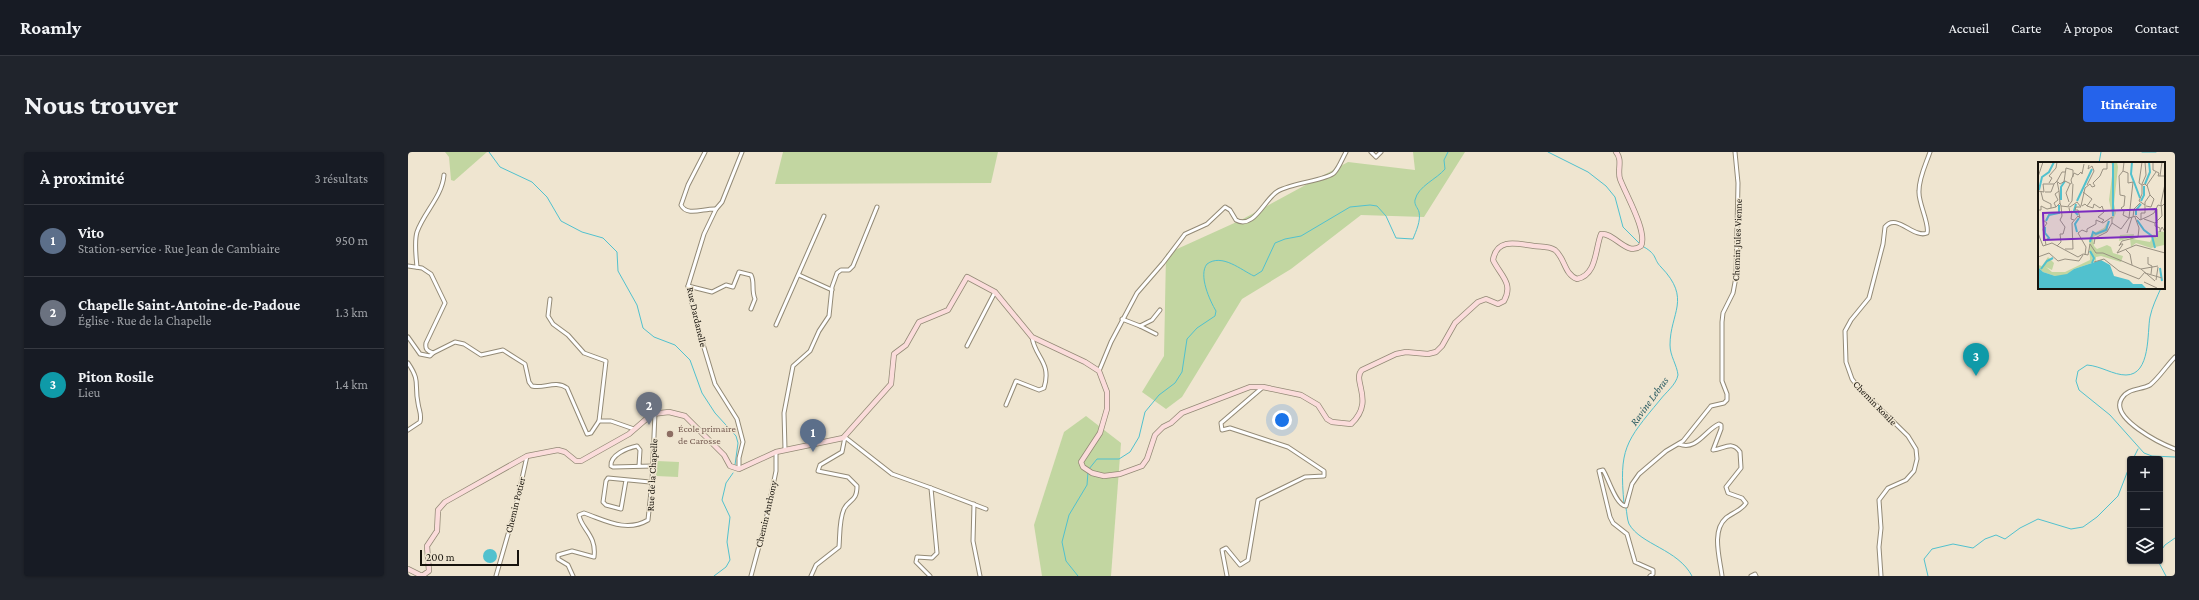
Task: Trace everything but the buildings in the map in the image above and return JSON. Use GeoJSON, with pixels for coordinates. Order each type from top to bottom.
{"type":"FeatureCollection","features":[{"type":"Feature","properties":{"kind":"main road"},"geometry":{"type":"LineString","coordinates":[[408,569],[422,576],[429,571],[427,546],[438,530],[438,510],[441,505],[527,456],[558,450],[565,452],[574,460],[581,461],[634,429],[655,412],[669,412],[685,416],[724,455],[730,466],[739,469],[785,449],[844,437],[891,384],[894,354],[906,345],[919,322],[948,310],[967,278],[995,292],[1032,337],[1085,362],[1099,371],[1108,392],[1106,409],[1100,433],[1081,462],[1083,467],[1092,473],[1104,476],[1114,475],[1142,466],[1147,459],[1158,432],[1182,413],[1245,388],[1263,387],[1305,397],[1318,405],[1327,419],[1332,422],[1351,424],[1364,403],[1363,392],[1359,382],[1359,374],[1362,370],[1396,354],[1434,353],[1442,346],[1455,324],[1478,302],[1486,299],[1498,304],[1504,301],[1507,295],[1506,281],[1494,260],[1495,253],[1502,246],[1511,243],[1552,249],[1562,258],[1571,276],[1577,279],[1583,276],[1593,264],[1601,234],[1605,234],[1630,248],[1638,248],[1642,245],[1643,237],[1628,195],[1620,180],[1620,160],[1616,152]]}},
{"type":"Feature","properties":{"kind":"street"},"geometry":{"type":"LineString","coordinates":[[705,152],[688,185],[681,205],[683,210],[688,212],[716,209]]}},
{"type":"Feature","properties":{"kind":"street","name":"Rue Dardanelle"},"geometry":{"type":"LineString","coordinates":[[739,469],[738,458],[743,442],[737,419],[715,384],[696,321],[688,286],[704,234],[716,209],[722,202],[742,152]]}},
{"type":"Feature","properties":{"kind":"street"},"geometry":{"type":"LineString","coordinates":[[1099,371],[1122,319],[1137,293],[1163,263],[1184,234],[1207,224],[1225,206],[1230,210],[1236,220],[1245,221],[1259,213],[1270,197],[1278,190],[1295,184],[1320,180],[1332,175],[1346,152]]}},
{"type":"Feature","properties":{"kind":"street"},"geometry":{"type":"LineString","coordinates":[[1370,152],[1376,157],[1380,152]]}},
{"type":"Feature","properties":{"kind":"street","name":"Chemin Jules Vienne"},"geometry":{"type":"LineString","coordinates":[[1650,576],[1653,574],[1652,570],[1635,562],[1626,534],[1612,521],[1599,471],[1603,470],[1610,486],[1621,504],[1626,506],[1632,484],[1636,478],[1666,451],[1679,444],[1711,406],[1724,403],[1728,398],[1722,381],[1722,322],[1724,313],[1733,293],[1736,277],[1738,183],[1735,152]]}},
{"type":"Feature","properties":{"kind":"street","name":"Chemin Rosile"},"geometry":{"type":"LineString","coordinates":[[1881,576],[1879,547],[1879,500],[1888,488],[1906,480],[1912,474],[1916,466],[1916,449],[1908,436],[1852,379],[1846,362],[1844,337],[1851,320],[1869,298],[1883,244],[1884,229],[1887,224],[1900,224],[1921,234],[1928,232],[1919,191],[1922,173],[1930,152]]}},
{"type":"Feature","properties":{"kind":"street"},"geometry":{"type":"LineString","coordinates":[[416,267],[416,234],[439,193],[444,175]]}},
{"type":"Feature","properties":{"kind":"street"},"geometry":{"type":"LineString","coordinates":[[785,449],[784,413],[793,366],[810,351],[819,331],[829,316],[832,290],[837,273],[841,270],[851,268],[877,206]]}},
{"type":"Feature","properties":{"kind":"street"},"geometry":{"type":"LineString","coordinates":[[776,325],[800,275],[824,216]]}},
{"type":"Feature","properties":{"kind":"street"},"geometry":{"type":"LineString","coordinates":[[408,266],[422,268],[431,274],[445,303],[426,343],[427,350],[432,353]]}},
{"type":"Feature","properties":{"kind":"street"},"geometry":{"type":"LineString","coordinates":[[688,286],[712,292],[726,285],[733,287],[739,272],[751,275],[753,279],[751,291],[755,299],[751,309]]}},
{"type":"Feature","properties":{"kind":"street"},"geometry":{"type":"LineString","coordinates":[[800,275],[832,290]]}},
{"type":"Feature","properties":{"kind":"street"},"geometry":{"type":"LineString","coordinates":[[968,346],[995,292]]}},
{"type":"Feature","properties":{"kind":"street"},"geometry":{"type":"LineString","coordinates":[[408,337],[420,354],[430,356],[432,353],[455,342],[464,344],[481,355],[489,354],[495,350],[503,350],[525,364],[529,382],[532,386],[539,387],[556,384],[567,388],[587,434],[591,433],[599,421],[606,361],[584,353],[568,335],[553,324],[548,316],[550,299]]}},
{"type":"Feature","properties":{"kind":"street"},"geometry":{"type":"LineString","coordinates":[[1140,326],[1152,320],[1160,310]]}},
{"type":"Feature","properties":{"kind":"street"},"geometry":{"type":"LineString","coordinates":[[1122,319],[1156,334]]}},
{"type":"Feature","properties":{"kind":"street"},"geometry":{"type":"LineString","coordinates":[[1006,405],[1016,382],[1040,390],[1044,388],[1046,367],[1033,344],[1032,337]]}},
{"type":"Feature","properties":{"kind":"street"},"geometry":{"type":"LineString","coordinates":[[2175,357],[2149,385],[2130,391],[2122,397],[2120,405],[2124,416],[2133,425],[2160,443],[2175,449]]}},
{"type":"Feature","properties":{"kind":"street"},"geometry":{"type":"LineString","coordinates":[[408,363],[416,375],[418,403],[422,414],[420,422],[408,430]]}},
{"type":"Feature","properties":{"kind":"street"},"geometry":{"type":"LineString","coordinates":[[1227,576],[1222,550],[1226,548],[1234,560],[1240,565],[1248,560],[1258,500],[1305,477],[1324,476],[1324,471],[1288,446],[1230,428],[1222,430],[1221,423],[1263,387]]}},
{"type":"Feature","properties":{"kind":"street","name":"Rue de la Chapelle"},"geometry":{"type":"LineString","coordinates":[[573,576],[568,565],[558,559],[558,555],[572,551],[594,557],[595,550],[592,539],[580,520],[579,515],[584,513],[617,525],[626,526],[648,520],[650,513],[655,412]]}},
{"type":"Feature","properties":{"kind":"street"},"geometry":{"type":"LineString","coordinates":[[599,421],[611,421],[634,429]]}},
{"type":"Feature","properties":{"kind":"street"},"geometry":{"type":"LineString","coordinates":[[1679,444],[1692,445],[1711,428],[1720,424],[1722,429],[1713,450],[1724,446],[1732,446],[1740,452],[1741,468],[1726,488],[1728,493],[1742,498],[1746,503],[1725,520],[1719,528],[1718,537],[1722,576]]}},
{"type":"Feature","properties":{"kind":"street"},"geometry":{"type":"LineString","coordinates":[[844,437],[892,474],[986,509]]}},
{"type":"Feature","properties":{"kind":"street"},"geometry":{"type":"LineString","coordinates":[[811,576],[816,565],[839,547],[844,508],[852,502],[857,491],[857,486],[848,477],[818,471],[820,465],[842,452],[844,437]]}},
{"type":"Feature","properties":{"kind":"street"},"geometry":{"type":"LineString","coordinates":[[639,466],[640,450],[637,446],[614,457],[611,461],[611,466],[613,467],[653,466]]}},
{"type":"Feature","properties":{"kind":"street","name":"Chemin Anthony"},"geometry":{"type":"LineString","coordinates":[[752,576],[776,471],[776,452]]}},
{"type":"Feature","properties":{"kind":"street","name":"Chemin Potier"},"geometry":{"type":"LineString","coordinates":[[496,576],[515,510],[527,456]]}},
{"type":"Feature","properties":{"kind":"street"},"geometry":{"type":"LineString","coordinates":[[626,480],[621,509],[606,505],[603,502],[606,481],[608,478],[652,482]]}},
{"type":"Feature","properties":{"kind":"street"},"geometry":{"type":"LineString","coordinates":[[930,576],[916,562],[917,557],[932,558],[937,553],[931,488]]}},
{"type":"Feature","properties":{"kind":"street"},"geometry":{"type":"LineString","coordinates":[[974,504],[973,541],[980,576]]}},
{"type":"Feature","properties":{"kind":"street"},"geometry":{"type":"LineString","coordinates":[[1751,576],[1754,574],[1756,576]]}},
{"type":"Feature","properties":{"kind":"green space"},"geometry":{"type":"Polygon","coordinates":[[[445,152],[487,152],[454,181],[451,180],[449,157],[445,152]]]}},
{"type":"Feature","properties":{"kind":"green space"},"geometry":{"type":"Polygon","coordinates":[[[783,152],[998,152],[991,183],[775,184],[783,152]]]}},
{"type":"Feature","properties":{"kind":"green space"},"geometry":{"type":"Polygon","coordinates":[[[1413,152],[1465,152],[1424,217],[1361,215],[1291,269],[1242,299],[1182,397],[1166,409],[1142,392],[1164,356],[1166,254],[1241,220],[1348,162],[1415,170],[1413,152]]]}},
{"type":"Feature","properties":{"kind":"green space"},"geometry":{"type":"Polygon","coordinates":[[[1086,416],[1121,443],[1111,576],[1042,576],[1034,525],[1064,432],[1086,416]]]}},
{"type":"Feature","properties":{"kind":"green space"},"geometry":{"type":"Polygon","coordinates":[[[657,461],[679,462],[678,477],[656,476],[657,461]]]}},
{"type":"Feature","properties":{"kind":"water"},"geometry":{"type":"Polygon","coordinates":[[[487,549],[493,549],[497,553],[497,559],[493,563],[487,563],[483,559],[483,553],[487,549]]]}},
{"type":"Feature","properties":{"kind":"waterway"},"geometry":{"type":"LineString","coordinates":[[489,152],[500,167],[532,182],[547,197],[561,221],[582,232],[603,238],[617,252],[618,271],[637,305],[643,328],[654,337],[675,345],[690,360],[702,393],[715,413],[736,436],[738,443],[735,465]]}},
{"type":"Feature","properties":{"kind":"waterway"},"geometry":{"type":"LineString","coordinates":[[1089,469],[1097,459],[1119,459],[1130,452],[1139,437],[1145,412],[1159,395],[1175,383],[1182,372],[1187,339],[1197,328],[1215,316],[1216,311],[1208,295],[1204,281],[1207,264],[1213,261],[1225,261],[1254,276],[1262,271],[1275,243],[1285,239],[1301,236],[1350,207],[1370,205],[1377,206],[1386,216],[1396,238],[1413,239],[1419,219],[1419,212],[1415,202],[1417,195],[1445,169],[1444,160],[1448,152]]}},
{"type":"Feature","properties":{"kind":"waterway","name":"Ravine Lebras"},"geometry":{"type":"LineString","coordinates":[[1548,152],[1588,172],[1606,186],[1615,197],[1623,227],[1640,244]]}},
{"type":"Feature","properties":{"kind":"waterway"},"geometry":{"type":"LineString","coordinates":[[2099,162],[2101,152]]}},
{"type":"Feature","properties":{"kind":"waterway"},"geometry":{"type":"LineString","coordinates":[[2142,152],[2156,152]]}},
{"type":"Feature","properties":{"kind":"waterway","name":"Ravine Lebras"},"geometry":{"type":"LineString","coordinates":[[1624,504],[1623,470],[1627,447],[1639,426],[1673,385],[1678,375],[1670,345],[1677,306],[1675,288],[1670,278],[1653,255],[1644,247]]}},
{"type":"Feature","properties":{"kind":"waterway"},"geometry":{"type":"LineString","coordinates":[[2161,289],[2151,313],[2148,342],[2144,361],[2140,368],[2134,373],[2121,375],[2087,365],[2078,371],[2076,381],[2079,390],[2110,415],[2144,453],[2152,456],[2175,457]]}},
{"type":"Feature","properties":{"kind":"waterway"},"geometry":{"type":"LineString","coordinates":[[2134,456],[2138,449]]}},
{"type":"Feature","properties":{"kind":"waterway"},"geometry":{"type":"LineString","coordinates":[[1078,576],[1066,561],[1062,542],[1069,515],[1087,485],[1088,472]]}},
{"type":"Feature","properties":{"kind":"waterway"},"geometry":{"type":"LineString","coordinates":[[714,576],[726,567],[730,560],[727,542],[730,517],[722,500],[726,483],[733,473]]}},
{"type":"Feature","properties":{"kind":"waterway"},"geometry":{"type":"LineString","coordinates":[[1928,576],[1924,559],[1932,549],[1953,544],[1973,548],[1985,539],[1996,535],[2005,539],[2020,528],[2038,519],[2071,529],[2083,527],[2097,517],[2118,496],[2127,473]]}},
{"type":"Feature","properties":{"kind":"waterway","name":"Ravine Lebras"},"geometry":{"type":"LineString","coordinates":[[1626,508],[1629,524],[1635,531],[1642,537],[1678,559],[1692,576]]}},
{"type":"Feature","properties":{"kind":"waterway"},"geometry":{"type":"LineString","coordinates":[[2163,548],[2175,538]]}},
{"type":"Feature","properties":{"kind":"waterway"},"geometry":{"type":"LineString","coordinates":[[2160,564],[2166,576]]}},
{"type":"Feature","properties":{"kind":"place","name":"Piton Rosile"},"geometry":{"type":"Point","coordinates":[1976,376]}},
{"type":"Feature","properties":{"kind":"place","name":"Chapelle Saint-Antoine-de-Padoue"},"geometry":{"type":"Point","coordinates":[649,425]}},
{"type":"Feature","properties":{"kind":"place","name":"École primaire de Carosse"},"geometry":{"type":"Point","coordinates":[670,434]}},
{"type":"Feature","properties":{"kind":"place","name":"Vito"},"geometry":{"type":"Point","coordinates":[813,452]}}]}
